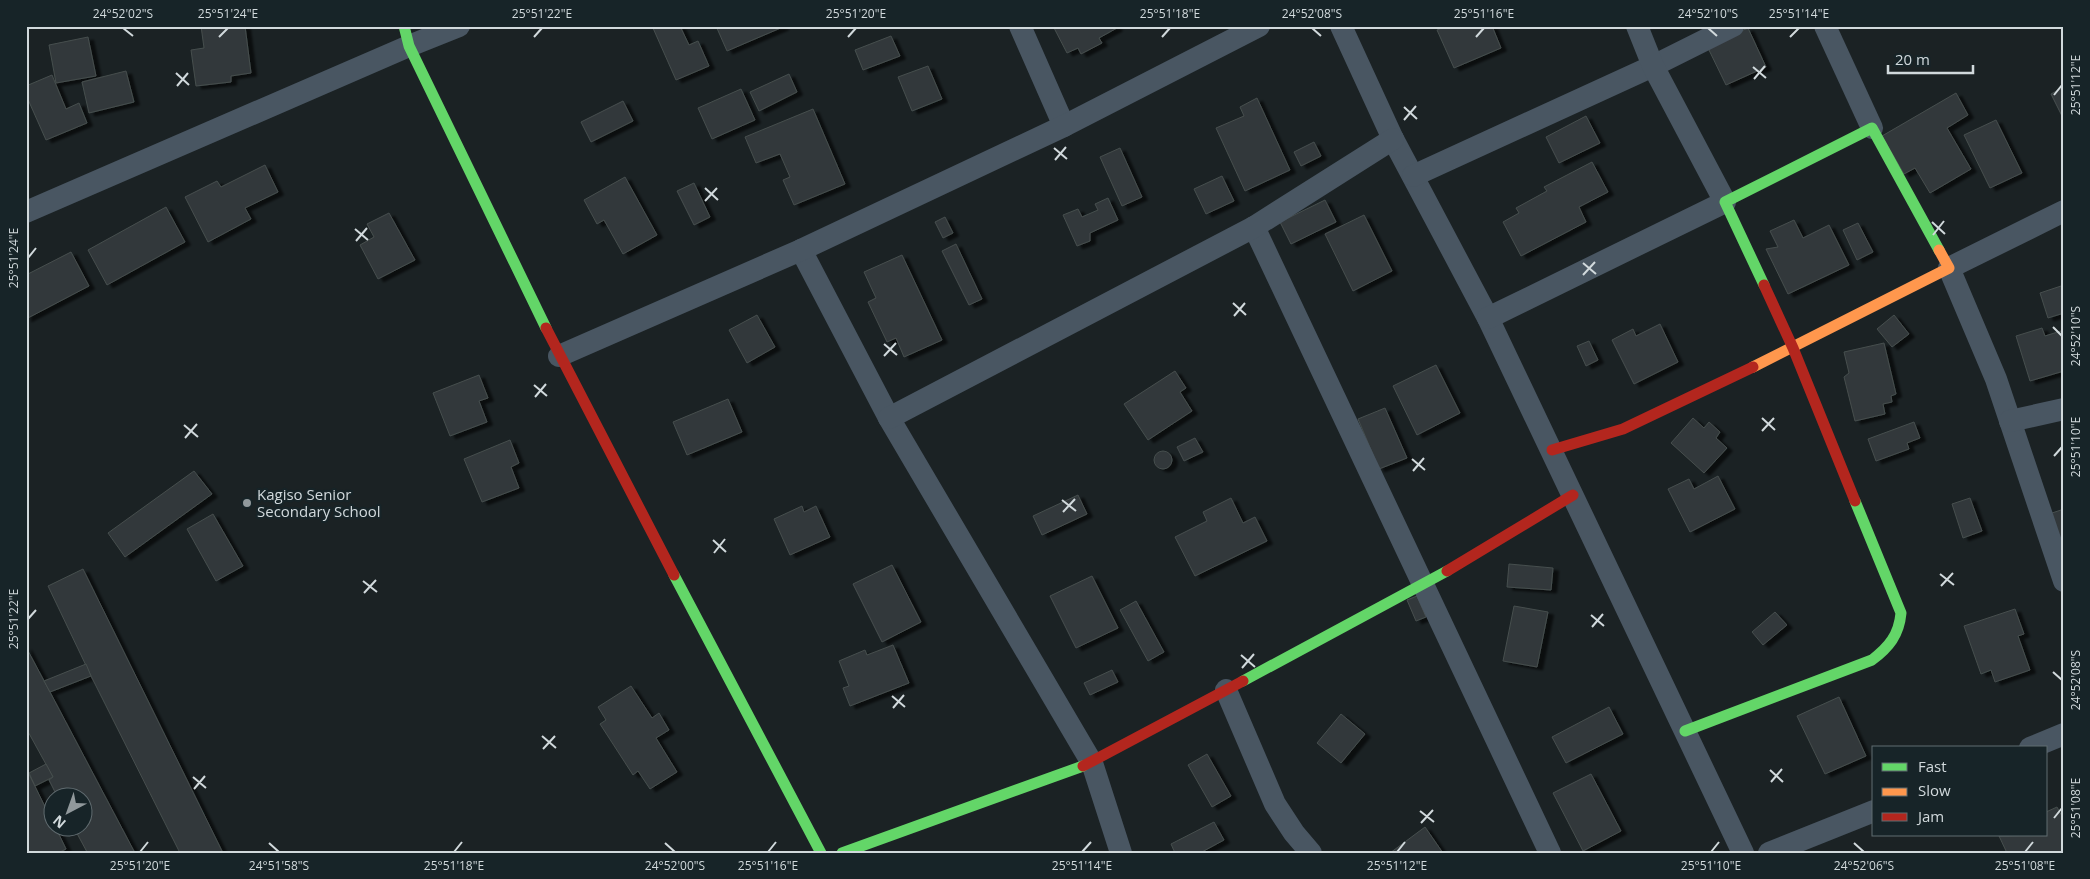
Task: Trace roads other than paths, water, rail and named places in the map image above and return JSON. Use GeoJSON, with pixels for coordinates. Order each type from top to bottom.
{"type":"FeatureCollection","features":[{"type":"Feature","properties":{"kind":"street"},"geometry":{"type":"LineString","coordinates":[[26,212],[406,36],[459,26]]}},
{"type":"Feature","properties":{"kind":"street"},"geometry":{"type":"LineString","coordinates":[[1020,26],[1064,126]]}},
{"type":"Feature","properties":{"kind":"street"},"geometry":{"type":"LineString","coordinates":[[559,356],[801,250],[1064,126],[1259,26]]}},
{"type":"Feature","properties":{"kind":"street"},"geometry":{"type":"LineString","coordinates":[[1341,26],[1393,139],[1488,318],[1743,853]]}},
{"type":"Feature","properties":{"kind":"street"},"geometry":{"type":"LineString","coordinates":[[1636,26],[1653,66],[1725,202],[1793,348],[1902,612],[1901,627],[1891,644],[1872,660],[1685,731]]}},
{"type":"Feature","properties":{"kind":"street"},"geometry":{"type":"LineString","coordinates":[[1413,176],[1653,66],[1733,26]]}},
{"type":"Feature","properties":{"kind":"street"},"geometry":{"type":"LineString","coordinates":[[1825,26],[1872,128],[1949,268],[1996,379],[2064,582]]}},
{"type":"Feature","properties":{"kind":"street"},"geometry":{"type":"LineString","coordinates":[[406,36],[559,356],[821,853]]}},
{"type":"Feature","properties":{"kind":"street"},"geometry":{"type":"LineString","coordinates":[[1488,318],[1872,128]]}},
{"type":"Feature","properties":{"kind":"street"},"geometry":{"type":"LineString","coordinates":[[889,418],[1254,227],[1393,139]]}},
{"type":"Feature","properties":{"kind":"street"},"geometry":{"type":"LineString","coordinates":[[1552,450],[1623,429],[1793,348],[2064,211]]}},
{"type":"Feature","properties":{"kind":"street"},"geometry":{"type":"LineString","coordinates":[[1254,227],[1550,853]]}},
{"type":"Feature","properties":{"kind":"street"},"geometry":{"type":"LineString","coordinates":[[801,250],[889,418],[1092,763],[1121,853]]}},
{"type":"Feature","properties":{"kind":"street"},"geometry":{"type":"LineString","coordinates":[[2010,422],[2064,409]]}},
{"type":"Feature","properties":{"kind":"street"},"geometry":{"type":"LineString","coordinates":[[842,853],[1092,763],[1424,584],[1574,495]]}},
{"type":"Feature","properties":{"kind":"street"},"geometry":{"type":"LineString","coordinates":[[1226,690],[1275,804],[1310,853]]}},
{"type":"Feature","properties":{"kind":"street"},"geometry":{"type":"LineString","coordinates":[[2035,746],[2064,734]]}},
{"type":"Feature","properties":{"kind":"street"},"geometry":{"type":"LineString","coordinates":[[1769,853],[1872,812]]}},
{"type":"Feature","properties":{"kind":"place","name":"Kagiso Senior Secondary School"},"geometry":{"type":"Point","coordinates":[247,503]}}]}
